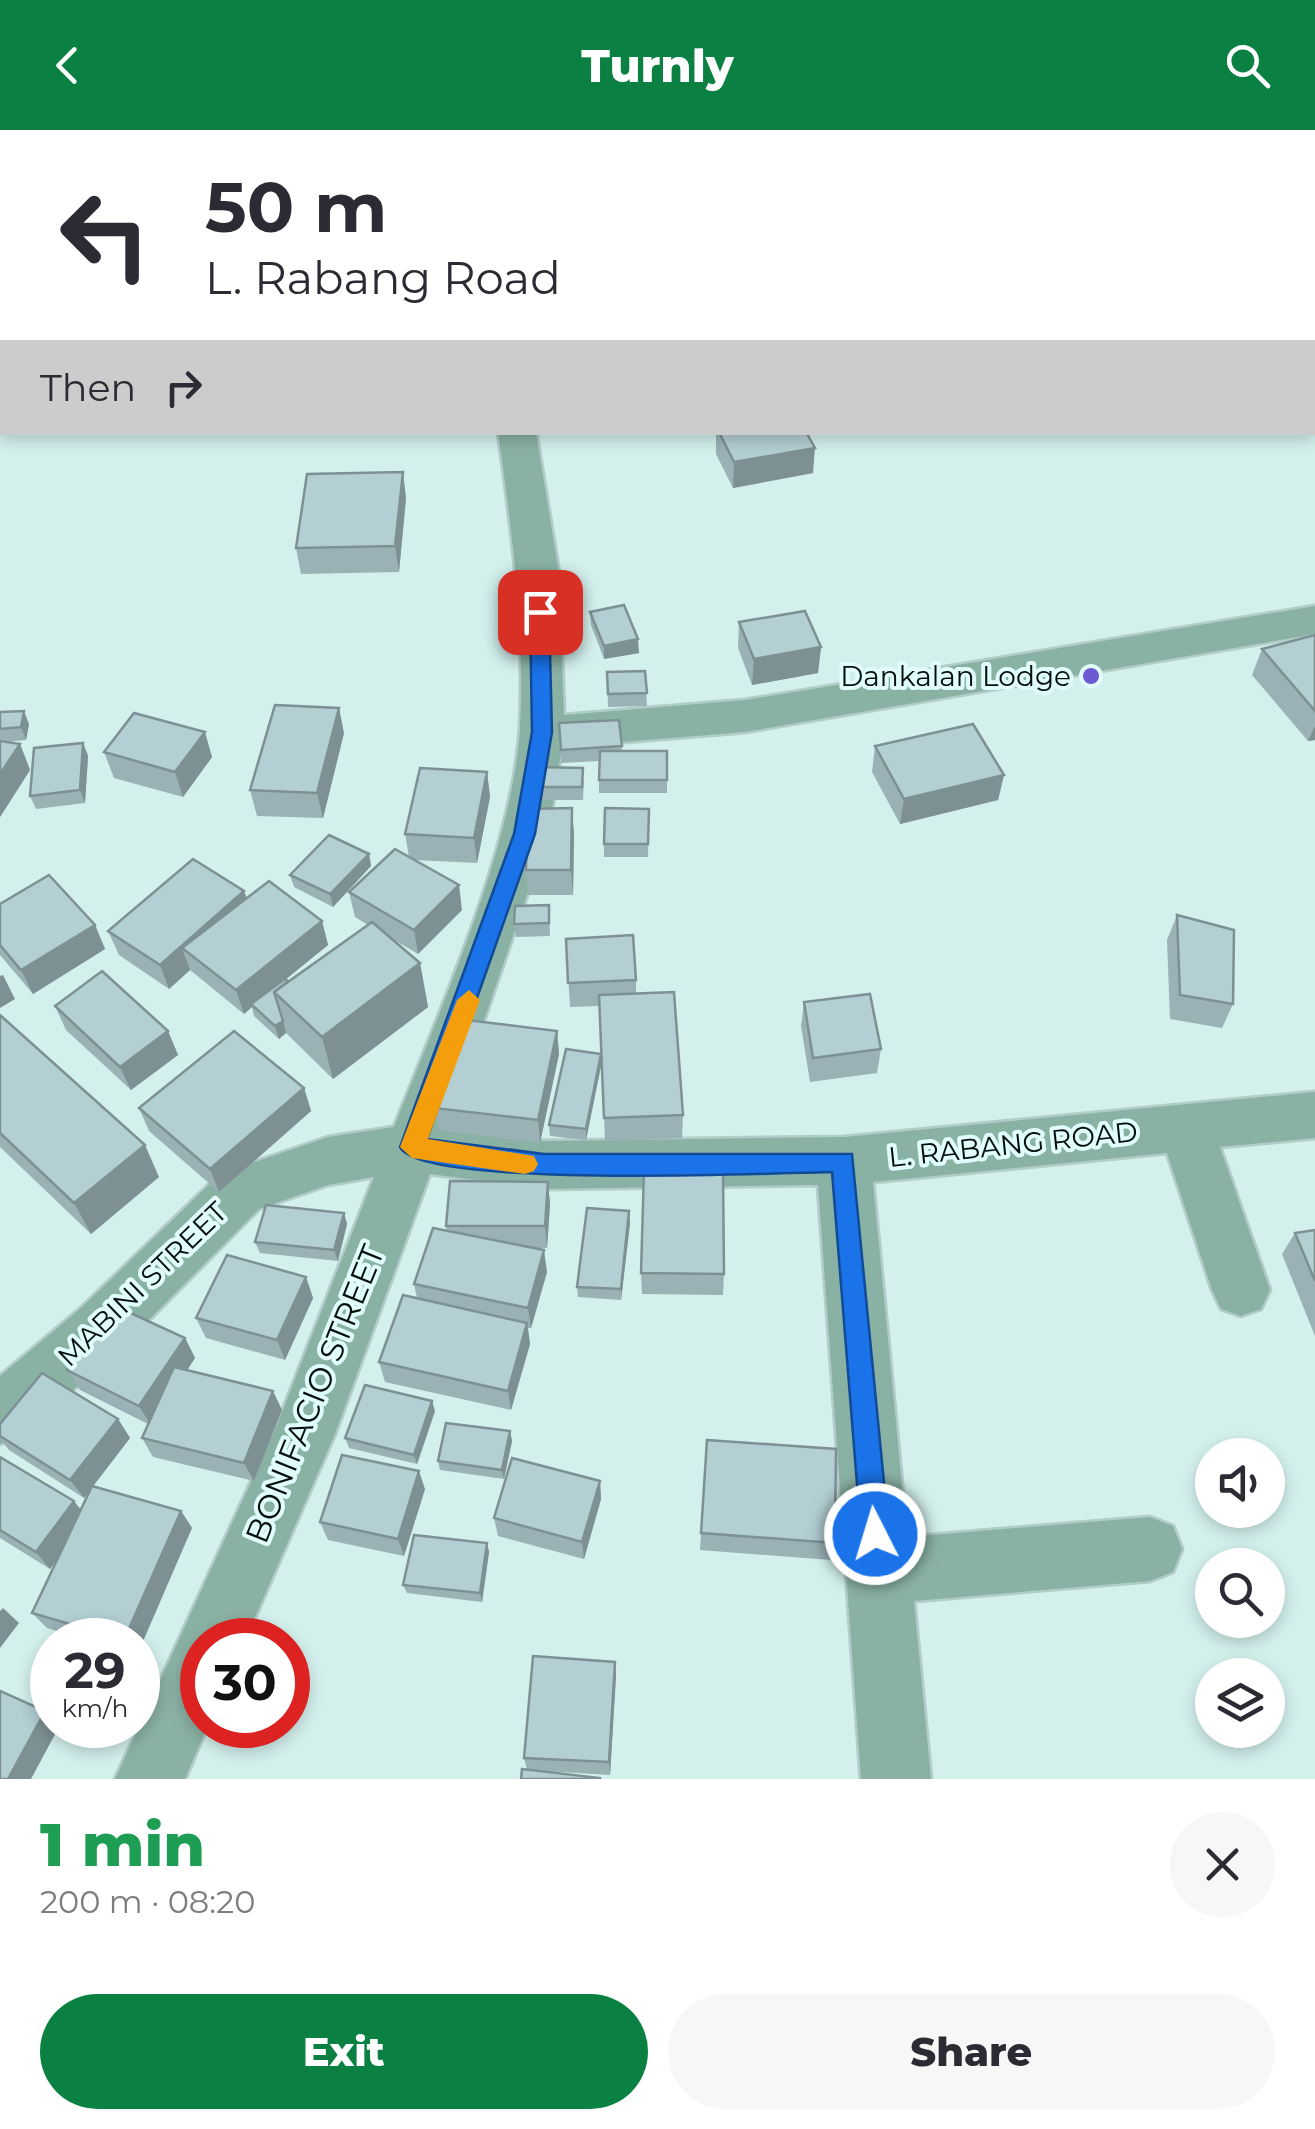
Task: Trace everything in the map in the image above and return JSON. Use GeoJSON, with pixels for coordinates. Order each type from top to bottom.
{"type":"FeatureCollection","features":[{"type":"Feature","properties":{"kind":"street","name":"BONIFACIO STREET"},"geometry":{"type":"LineString","coordinates":[[222,1618],[304,1434],[524,834],[542,732],[538,574],[517,435]]}},
{"type":"Feature","properties":{"kind":"street"},"geometry":{"type":"LineString","coordinates":[[542,732],[624,729],[744,716],[1315,620]]}},
{"type":"Feature","properties":{"kind":"street","name":"L. RABANG ROAD"},"geometry":{"type":"LineString","coordinates":[[412,1147],[468,1158],[544,1165],[844,1162],[1315,1115]]}},
{"type":"Feature","properties":{"kind":"street"},"geometry":{"type":"LineString","coordinates":[[1185,1126],[1241,1290]]}},
{"type":"Feature","properties":{"kind":"street","name":"MABINI STREET"},"geometry":{"type":"LineString","coordinates":[[0,1415],[102,1327],[240,1191],[328,1160],[412,1147]]}},
{"type":"Feature","properties":{"kind":"street"},"geometry":{"type":"LineString","coordinates":[[844,1162],[896,1779]]}},
{"type":"Feature","properties":{"kind":"street"},"geometry":{"type":"LineString","coordinates":[[878,1572],[1150,1548]]}},
{"type":"Feature","properties":{"kind":"street"},"geometry":{"type":"LineString","coordinates":[[150,1779],[180,1712]]}},
{"type":"Feature","properties":{"kind":"building"},"geometry":{"type":"Polygon","coordinates":[[[720,435],[808,435],[815,448],[734,462],[720,435]]]}},
{"type":"Feature","properties":{"kind":"building"},"geometry":{"type":"Polygon","coordinates":[[[403,472],[395,546],[296,548],[307,474],[403,472]]]}},
{"type":"Feature","properties":{"kind":"building"},"geometry":{"type":"Polygon","coordinates":[[[624,605],[638,639],[604,646],[590,612],[624,605]]]}},
{"type":"Feature","properties":{"kind":"building"},"geometry":{"type":"Polygon","coordinates":[[[805,611],[821,647],[754,659],[739,622],[805,611]]]}},
{"type":"Feature","properties":{"kind":"building"},"geometry":{"type":"Polygon","coordinates":[[[1315,635],[1315,711],[1262,649],[1315,635]]]}},
{"type":"Feature","properties":{"kind":"building"},"geometry":{"type":"Polygon","coordinates":[[[645,671],[647,693],[608,694],[607,672],[645,671]]]}},
{"type":"Feature","properties":{"kind":"building"},"geometry":{"type":"Polygon","coordinates":[[[275,705],[339,708],[317,793],[250,790],[275,705]]]}},
{"type":"Feature","properties":{"kind":"building"},"geometry":{"type":"Polygon","coordinates":[[[24,711],[21,727],[0,729],[0,712],[24,711]]]}},
{"type":"Feature","properties":{"kind":"building"},"geometry":{"type":"Polygon","coordinates":[[[134,713],[205,732],[175,772],[104,752],[134,713]]]}},
{"type":"Feature","properties":{"kind":"building"},"geometry":{"type":"Polygon","coordinates":[[[619,720],[622,746],[561,750],[559,723],[619,720]]]}},
{"type":"Feature","properties":{"kind":"building"},"geometry":{"type":"Polygon","coordinates":[[[973,724],[1004,775],[904,799],[875,746],[973,724]]]}},
{"type":"Feature","properties":{"kind":"building"},"geometry":{"type":"Polygon","coordinates":[[[0,741],[20,744],[0,774],[0,741]]]}},
{"type":"Feature","properties":{"kind":"building"},"geometry":{"type":"Polygon","coordinates":[[[83,743],[80,790],[30,796],[34,748],[83,743]]]}},
{"type":"Feature","properties":{"kind":"building"},"geometry":{"type":"Polygon","coordinates":[[[600,751],[667,751],[667,780],[599,780],[600,751]]]}},
{"type":"Feature","properties":{"kind":"building"},"geometry":{"type":"Polygon","coordinates":[[[539,767],[583,768],[582,787],[536,787],[539,767]]]}},
{"type":"Feature","properties":{"kind":"building"},"geometry":{"type":"Polygon","coordinates":[[[420,768],[487,772],[474,838],[405,834],[420,768]]]}},
{"type":"Feature","properties":{"kind":"building"},"geometry":{"type":"Polygon","coordinates":[[[572,808],[571,870],[526,870],[528,809],[572,808]]]}},
{"type":"Feature","properties":{"kind":"building"},"geometry":{"type":"Polygon","coordinates":[[[605,808],[649,809],[648,844],[604,844],[605,808]]]}},
{"type":"Feature","properties":{"kind":"building"},"geometry":{"type":"Polygon","coordinates":[[[329,835],[369,854],[330,894],[290,875],[329,835]]]}},
{"type":"Feature","properties":{"kind":"building"},"geometry":{"type":"Polygon","coordinates":[[[395,849],[459,885],[414,930],[349,892],[395,849]]]}},
{"type":"Feature","properties":{"kind":"building"},"geometry":{"type":"Polygon","coordinates":[[[193,859],[244,891],[160,965],[108,931],[193,859]]]}},
{"type":"Feature","properties":{"kind":"building"},"geometry":{"type":"Polygon","coordinates":[[[49,875],[95,925],[21,970],[0,945],[0,904],[49,875]]]}},
{"type":"Feature","properties":{"kind":"building"},"geometry":{"type":"Polygon","coordinates":[[[269,881],[322,921],[236,990],[182,948],[269,881]]]}},
{"type":"Feature","properties":{"kind":"building"},"geometry":{"type":"Polygon","coordinates":[[[549,905],[549,923],[514,924],[515,906],[549,905]]]}},
{"type":"Feature","properties":{"kind":"building"},"geometry":{"type":"Polygon","coordinates":[[[1177,915],[1234,930],[1233,1004],[1180,995],[1177,915]]]}},
{"type":"Feature","properties":{"kind":"building"},"geometry":{"type":"Polygon","coordinates":[[[372,922],[420,963],[322,1037],[274,992],[372,922]]]}},
{"type":"Feature","properties":{"kind":"building"},"geometry":{"type":"Polygon","coordinates":[[[633,935],[636,980],[568,983],[566,939],[633,935]]]}},
{"type":"Feature","properties":{"kind":"building"},"geometry":{"type":"Polygon","coordinates":[[[102,971],[168,1031],[120,1067],[55,1006],[102,971]]]}},
{"type":"Feature","properties":{"kind":"building"},"geometry":{"type":"Polygon","coordinates":[[[285,979],[288,981],[274,992],[283,1021],[275,1026],[251,1004],[285,979]]]}},
{"type":"Feature","properties":{"kind":"building"},"geometry":{"type":"Polygon","coordinates":[[[674,992],[683,1115],[604,1118],[599,995],[674,992]]]}},
{"type":"Feature","properties":{"kind":"building"},"geometry":{"type":"Polygon","coordinates":[[[870,994],[881,1049],[813,1058],[804,1002],[870,994]]]}},
{"type":"Feature","properties":{"kind":"building"},"geometry":{"type":"Polygon","coordinates":[[[0,1015],[145,1145],[74,1203],[0,1133],[0,1015]]]}},
{"type":"Feature","properties":{"kind":"building"},"geometry":{"type":"Polygon","coordinates":[[[458,1019],[557,1031],[538,1120],[434,1108],[458,1019]]]}},
{"type":"Feature","properties":{"kind":"building"},"geometry":{"type":"Polygon","coordinates":[[[234,1031],[304,1088],[210,1169],[139,1108],[234,1031]]]}},
{"type":"Feature","properties":{"kind":"building"},"geometry":{"type":"Polygon","coordinates":[[[566,1049],[601,1054],[586,1129],[549,1125],[566,1049]]]}},
{"type":"Feature","properties":{"kind":"building"},"geometry":{"type":"Polygon","coordinates":[[[644,1170],[723,1171],[724,1274],[641,1273],[644,1170]]]}},
{"type":"Feature","properties":{"kind":"building"},"geometry":{"type":"Polygon","coordinates":[[[450,1181],[548,1182],[545,1226],[446,1226],[450,1181]]]}},
{"type":"Feature","properties":{"kind":"building"},"geometry":{"type":"Polygon","coordinates":[[[266,1205],[344,1213],[334,1250],[255,1242],[266,1205]]]}},
{"type":"Feature","properties":{"kind":"building"},"geometry":{"type":"Polygon","coordinates":[[[587,1208],[629,1211],[621,1289],[577,1287],[587,1208]]]}},
{"type":"Feature","properties":{"kind":"building"},"geometry":{"type":"Polygon","coordinates":[[[433,1228],[544,1250],[528,1308],[414,1284],[433,1228]]]}},
{"type":"Feature","properties":{"kind":"building"},"geometry":{"type":"Polygon","coordinates":[[[1315,1230],[1315,1281],[1295,1233],[1315,1230]]]}},
{"type":"Feature","properties":{"kind":"building"},"geometry":{"type":"Polygon","coordinates":[[[227,1255],[306,1277],[277,1340],[196,1318],[227,1255]]]}},
{"type":"Feature","properties":{"kind":"building"},"geometry":{"type":"Polygon","coordinates":[[[403,1295],[527,1323],[508,1391],[379,1362],[403,1295]]]}},
{"type":"Feature","properties":{"kind":"building"},"geometry":{"type":"Polygon","coordinates":[[[113,1305],[185,1338],[139,1406],[67,1370],[113,1305]]]}},
{"type":"Feature","properties":{"kind":"building"},"geometry":{"type":"Polygon","coordinates":[[[174,1367],[273,1391],[244,1463],[142,1438],[174,1367]]]}},
{"type":"Feature","properties":{"kind":"building"},"geometry":{"type":"Polygon","coordinates":[[[42,1373],[118,1419],[70,1480],[0,1436],[0,1424],[42,1373]]]}},
{"type":"Feature","properties":{"kind":"building"},"geometry":{"type":"Polygon","coordinates":[[[365,1385],[432,1401],[414,1455],[345,1438],[365,1385]]]}},
{"type":"Feature","properties":{"kind":"building"},"geometry":{"type":"Polygon","coordinates":[[[446,1423],[510,1431],[502,1470],[438,1461],[446,1423]]]}},
{"type":"Feature","properties":{"kind":"building"},"geometry":{"type":"Polygon","coordinates":[[[707,1440],[836,1449],[835,1543],[701,1533],[707,1440]]]}},
{"type":"Feature","properties":{"kind":"building"},"geometry":{"type":"Polygon","coordinates":[[[342,1455],[419,1471],[398,1539],[320,1522],[342,1455]]]}},
{"type":"Feature","properties":{"kind":"building"},"geometry":{"type":"Polygon","coordinates":[[[0,1457],[74,1501],[36,1552],[0,1530],[0,1457]]]}},
{"type":"Feature","properties":{"kind":"building"},"geometry":{"type":"Polygon","coordinates":[[[512,1458],[600,1481],[582,1542],[494,1518],[512,1458]]]}},
{"type":"Feature","properties":{"kind":"building"},"geometry":{"type":"Polygon","coordinates":[[[92,1486],[181,1511],[134,1618],[49,1618],[32,1613],[92,1486]]]}},
{"type":"Feature","properties":{"kind":"building"},"geometry":{"type":"Polygon","coordinates":[[[414,1535],[487,1543],[480,1593],[403,1585],[414,1535]]]}},
{"type":"Feature","properties":{"kind":"building"},"geometry":{"type":"Polygon","coordinates":[[[533,1656],[615,1662],[609,1762],[524,1758],[533,1656]]]}},
{"type":"Feature","properties":{"kind":"building"},"geometry":{"type":"Polygon","coordinates":[[[0,1691],[30,1704],[30,1739],[8,1779],[0,1779],[0,1691]]]}},
{"type":"Feature","properties":{"kind":"building"},"geometry":{"type":"Polygon","coordinates":[[[522,1769],[600,1778],[600,1779],[521,1779],[522,1769]]]}},
{"type":"Feature","properties":{"kind":"slow traffic"},"geometry":{"type":"LineString","coordinates":[[469,1000],[412,1147],[525,1164]]}},
{"type":"Feature","properties":{"kind":"place","name":"Dankalan Lodge"},"geometry":{"type":"Point","coordinates":[1091,676]}},
{"type":"Feature","properties":{"kind":"route"},"geometry":{"type":"LineString","coordinates":[[540,612],[542,732],[524,834],[470,996],[412,1147],[468,1158],[544,1165],[844,1162],[875,1534]]}}]}
